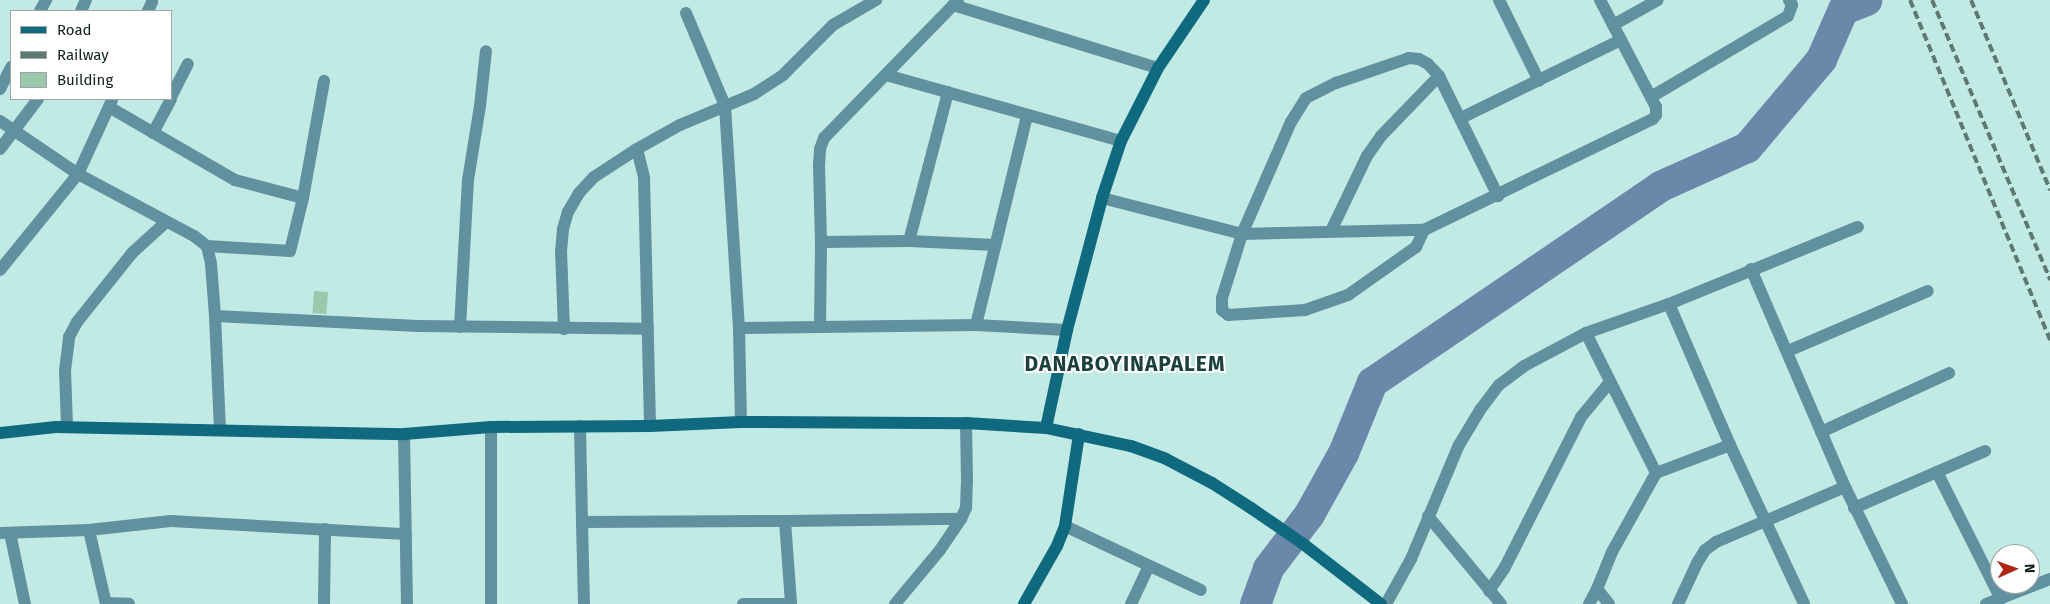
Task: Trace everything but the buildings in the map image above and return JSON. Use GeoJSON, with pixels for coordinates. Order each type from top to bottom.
{"type":"FeatureCollection","features":[{"type":"Feature","properties":{"kind":"street"},"geometry":{"type":"LineString","coordinates":[[564,329],[561,252],[563,230],[568,212],[579,193],[594,177],[637,149],[680,125],[754,94],[783,76],[833,25],[876,0]]}},
{"type":"Feature","properties":{"kind":"street"},"geometry":{"type":"LineString","coordinates":[[1046,428],[1067,330],[1102,198],[1121,141],[1158,68],[1204,0]]}},
{"type":"Feature","properties":{"kind":"street"},"geometry":{"type":"LineString","coordinates":[[1499,0],[1539,81]]}},
{"type":"Feature","properties":{"kind":"street"},"geometry":{"type":"LineString","coordinates":[[1102,198],[1242,234],[1424,230],[1498,196],[1653,119],[1656,115],[1656,107],[1600,0]]}},
{"type":"Feature","properties":{"kind":"street"},"geometry":{"type":"LineString","coordinates":[[1613,25],[1658,0]]}},
{"type":"Feature","properties":{"kind":"street"},"geometry":{"type":"LineString","coordinates":[[1651,97],[1788,16],[1792,5],[1789,0]]}},
{"type":"Feature","properties":{"kind":"street"},"geometry":{"type":"LineString","coordinates":[[820,327],[820,149],[831,129],[955,3],[1158,68]]}},
{"type":"Feature","properties":{"kind":"street"},"geometry":{"type":"LineString","coordinates":[[686,13],[725,106],[739,328],[741,422]]}},
{"type":"Feature","properties":{"kind":"street"},"geometry":{"type":"LineString","coordinates":[[1460,118],[1621,40]]}},
{"type":"Feature","properties":{"kind":"street"},"geometry":{"type":"LineString","coordinates":[[460,327],[466,198],[486,51]]}},
{"type":"Feature","properties":{"kind":"street"},"geometry":{"type":"LineString","coordinates":[[1424,230],[1416,247],[1348,295],[1305,310],[1228,315],[1222,310],[1222,298],[1242,234],[1291,122],[1306,98],[1336,83],[1409,58],[1419,59],[1428,64],[1439,76],[1498,196]]}},
{"type":"Feature","properties":{"kind":"street"},"geometry":{"type":"LineString","coordinates":[[172,96],[188,64]]}},
{"type":"Feature","properties":{"kind":"street"},"geometry":{"type":"LineString","coordinates":[[0,89],[10,69]]}},
{"type":"Feature","properties":{"kind":"street"},"geometry":{"type":"LineString","coordinates":[[886,75],[1121,141]]}},
{"type":"Feature","properties":{"kind":"street"},"geometry":{"type":"LineString","coordinates":[[1331,231],[1367,156],[1381,136],[1439,76]]}},
{"type":"Feature","properties":{"kind":"street"},"geometry":{"type":"LineString","coordinates":[[0,121],[78,174],[165,223],[194,236],[207,246],[290,251],[303,198],[324,81]]}},
{"type":"Feature","properties":{"kind":"street"},"geometry":{"type":"LineString","coordinates":[[909,241],[948,92]]}},
{"type":"Feature","properties":{"kind":"street"},"geometry":{"type":"LineString","coordinates":[[0,149],[15,132],[37,100]]}},
{"type":"Feature","properties":{"kind":"street"},"geometry":{"type":"LineString","coordinates":[[153,133],[170,100]]}},
{"type":"Feature","properties":{"kind":"street"},"geometry":{"type":"LineString","coordinates":[[0,270],[78,174],[111,103],[153,133],[235,180],[303,198]]}},
{"type":"Feature","properties":{"kind":"street"},"geometry":{"type":"LineString","coordinates":[[976,326],[1027,115]]}},
{"type":"Feature","properties":{"kind":"street"},"geometry":{"type":"LineString","coordinates":[[637,149],[644,178],[650,426]]}},
{"type":"Feature","properties":{"kind":"street"},"geometry":{"type":"LineString","coordinates":[[67,427],[65,371],[69,337],[77,322],[132,253],[165,223]]}},
{"type":"Feature","properties":{"kind":"street"},"geometry":{"type":"LineString","coordinates":[[1386,604],[1411,559],[1460,445],[1480,410],[1499,385],[1524,366],[1586,333],[1670,304],[1751,269],[1858,227]]}},
{"type":"Feature","properties":{"kind":"street"},"geometry":{"type":"LineString","coordinates":[[821,242],[909,241],[995,244]]}},
{"type":"Feature","properties":{"kind":"street"},"geometry":{"type":"LineString","coordinates":[[207,246],[211,264],[215,316],[220,430]]}},
{"type":"Feature","properties":{"kind":"street"},"geometry":{"type":"LineString","coordinates":[[1751,269],[1788,351],[1844,488],[1902,604]]}},
{"type":"Feature","properties":{"kind":"street"},"geometry":{"type":"LineString","coordinates":[[1788,351],[1928,291]]}},
{"type":"Feature","properties":{"kind":"street"},"geometry":{"type":"LineString","coordinates":[[1670,304],[1730,445],[1804,604]]}},
{"type":"Feature","properties":{"kind":"street"},"geometry":{"type":"LineString","coordinates":[[215,316],[460,327],[648,328]]}},
{"type":"Feature","properties":{"kind":"street"},"geometry":{"type":"LineString","coordinates":[[739,328],[976,326],[1067,330]]}},
{"type":"Feature","properties":{"kind":"street"},"geometry":{"type":"LineString","coordinates":[[1586,333],[1656,473]]}},
{"type":"Feature","properties":{"kind":"street"},"geometry":{"type":"LineString","coordinates":[[1821,432],[1949,373]]}},
{"type":"Feature","properties":{"kind":"street"},"geometry":{"type":"LineString","coordinates":[[1489,591],[1504,569],[1581,417],[1610,382]]}},
{"type":"Feature","properties":{"kind":"street"},"geometry":{"type":"LineString","coordinates":[[0,433],[67,427],[404,434],[491,427],[650,426],[741,422],[966,423],[1046,428],[1131,446],[1166,459],[1212,483],[1302,544],[1381,604]]}},
{"type":"Feature","properties":{"kind":"street"},"geometry":{"type":"LineString","coordinates":[[896,604],[940,550],[961,519],[966,508],[966,423]]}},
{"type":"Feature","properties":{"kind":"street"},"geometry":{"type":"LineString","coordinates":[[580,426],[584,604]]}},
{"type":"Feature","properties":{"kind":"street"},"geometry":{"type":"LineString","coordinates":[[491,427],[491,604]]}},
{"type":"Feature","properties":{"kind":"street"},"geometry":{"type":"LineString","coordinates":[[404,434],[407,604]]}},
{"type":"Feature","properties":{"kind":"street"},"geometry":{"type":"LineString","coordinates":[[1024,604],[1057,546],[1065,526],[1079,434]]}},
{"type":"Feature","properties":{"kind":"street"},"geometry":{"type":"LineString","coordinates":[[1589,604],[1597,590],[1612,552],[1656,473],[1730,445]]}},
{"type":"Feature","properties":{"kind":"street"},"geometry":{"type":"LineString","coordinates":[[1854,508],[1985,451]]}},
{"type":"Feature","properties":{"kind":"street"},"geometry":{"type":"LineString","coordinates":[[1937,472],[2000,598]]}},
{"type":"Feature","properties":{"kind":"street"},"geometry":{"type":"LineString","coordinates":[[1678,604],[1705,550],[1716,542],[1764,520],[1844,488]]}},
{"type":"Feature","properties":{"kind":"street"},"geometry":{"type":"LineString","coordinates":[[1428,516],[1501,604]]}},
{"type":"Feature","properties":{"kind":"street"},"geometry":{"type":"LineString","coordinates":[[582,522],[961,519]]}},
{"type":"Feature","properties":{"kind":"street"},"geometry":{"type":"LineString","coordinates":[[25,604],[5,533],[89,530],[171,521],[406,534]]}},
{"type":"Feature","properties":{"kind":"street"},"geometry":{"type":"LineString","coordinates":[[744,604],[791,604],[785,521]]}},
{"type":"Feature","properties":{"kind":"street"},"geometry":{"type":"LineString","coordinates":[[1065,526],[1201,590]]}},
{"type":"Feature","properties":{"kind":"street"},"geometry":{"type":"LineString","coordinates":[[324,604],[325,529]]}},
{"type":"Feature","properties":{"kind":"street"},"geometry":{"type":"LineString","coordinates":[[89,530],[106,604],[129,604]]}},
{"type":"Feature","properties":{"kind":"street"},"geometry":{"type":"LineString","coordinates":[[1131,604],[1149,566]]}},
{"type":"Feature","properties":{"kind":"street"},"geometry":{"type":"LineString","coordinates":[[1986,604],[2050,579]]}},
{"type":"Feature","properties":{"kind":"street"},"geometry":{"type":"LineString","coordinates":[[1597,590],[1610,604]]}},
{"type":"Feature","properties":{"kind":"waterway"},"geometry":{"type":"LineString","coordinates":[[1255,604],[1268,568],[1309,514],[1343,453],[1372,382],[1660,186],[1747,147],[1821,59],[1843,9],[1866,0]]}},
{"type":"Feature","properties":{"kind":"railway"},"geometry":{"type":"LineString","coordinates":[[1910,0],[2050,340]]}},
{"type":"Feature","properties":{"kind":"railway"},"geometry":{"type":"LineString","coordinates":[[1932,0],[2050,280]]}},
{"type":"Feature","properties":{"kind":"railway"},"geometry":{"type":"LineString","coordinates":[[1971,0],[2050,190]]}},
{"type":"Feature","properties":{"kind":"district","name":"DANABOYINAPALEM"},"geometry":{"type":"Point","coordinates":[1125,364]}}]}
